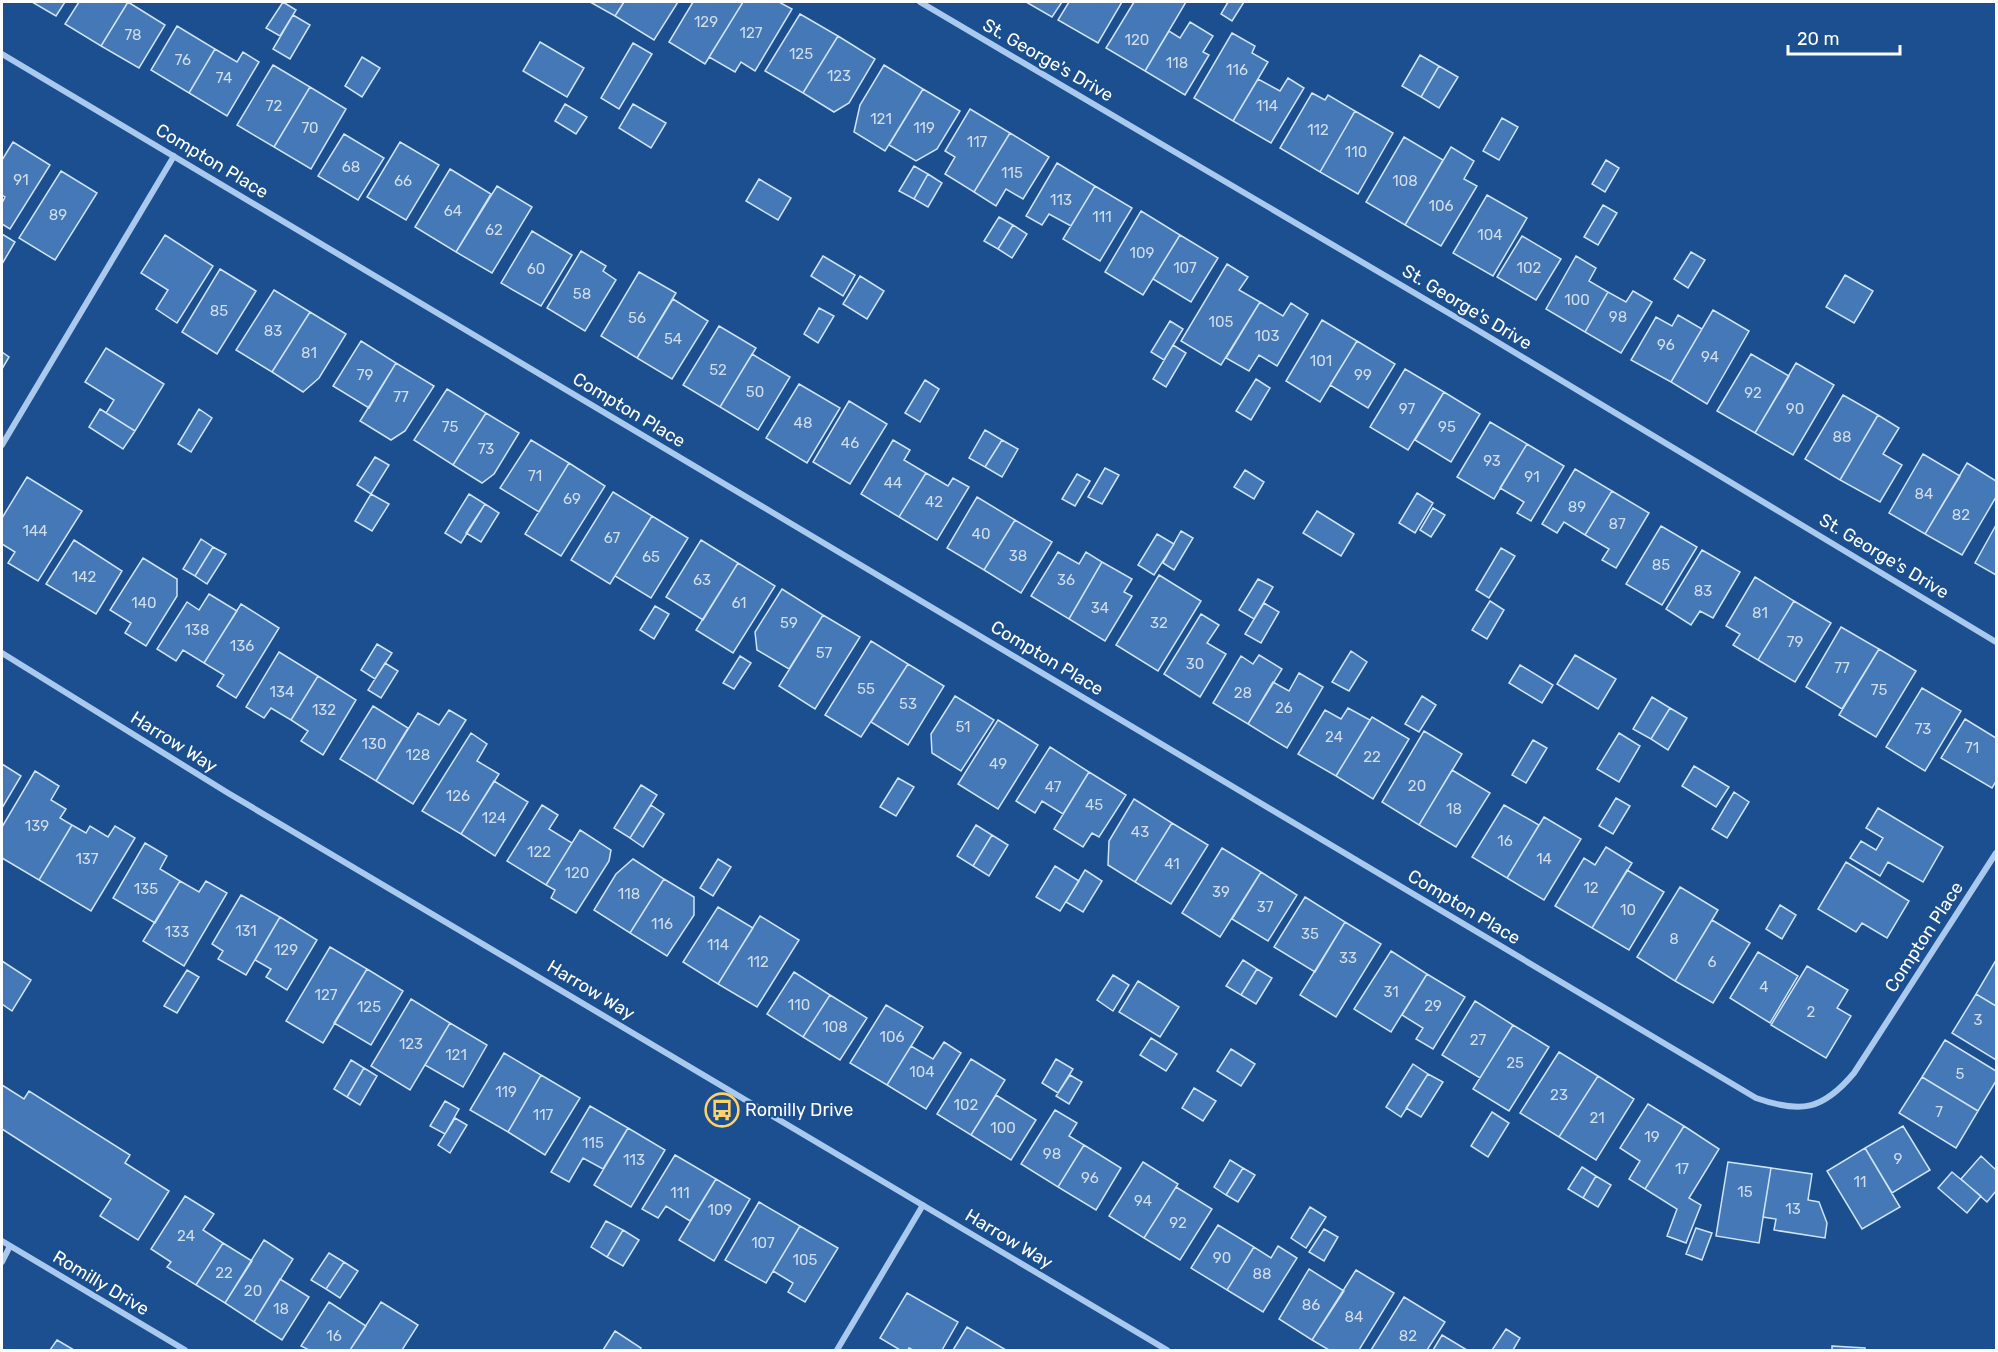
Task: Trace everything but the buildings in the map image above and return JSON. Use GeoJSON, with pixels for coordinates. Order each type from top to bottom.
{"type":"FeatureCollection","features":[{"type":"Feature","properties":{"kind":"street","name":"St. George's Drive"},"geometry":{"type":"LineString","coordinates":[[920,2],[1505,346],[1996,642]]}},
{"type":"Feature","properties":{"kind":"street","name":"Compton Place"},"geometry":{"type":"LineString","coordinates":[[2,54],[1756,1098],[1788,1108],[1804,1106],[1829,1097],[1841,1089],[1861,1063],[1996,853]]}},
{"type":"Feature","properties":{"kind":"street"},"geometry":{"type":"LineString","coordinates":[[2,445],[174,156]]}},
{"type":"Feature","properties":{"kind":"street","name":"Harrow Way"},"geometry":{"type":"LineString","coordinates":[[2,653],[228,793],[1167,1350]]}},
{"type":"Feature","properties":{"kind":"street"},"geometry":{"type":"LineString","coordinates":[[837,1350],[923,1205]]}},
{"type":"Feature","properties":{"kind":"street","name":"Romilly Drive"},"geometry":{"type":"LineString","coordinates":[[2,1241],[185,1350]]}},
{"type":"Feature","properties":{"kind":"street"},"geometry":{"type":"LineString","coordinates":[[2,1262],[10,1246]]}},
{"type":"Feature","properties":{"kind":"place","name":"Romilly Drive"},"geometry":{"type":"Point","coordinates":[722,1110]}}]}
